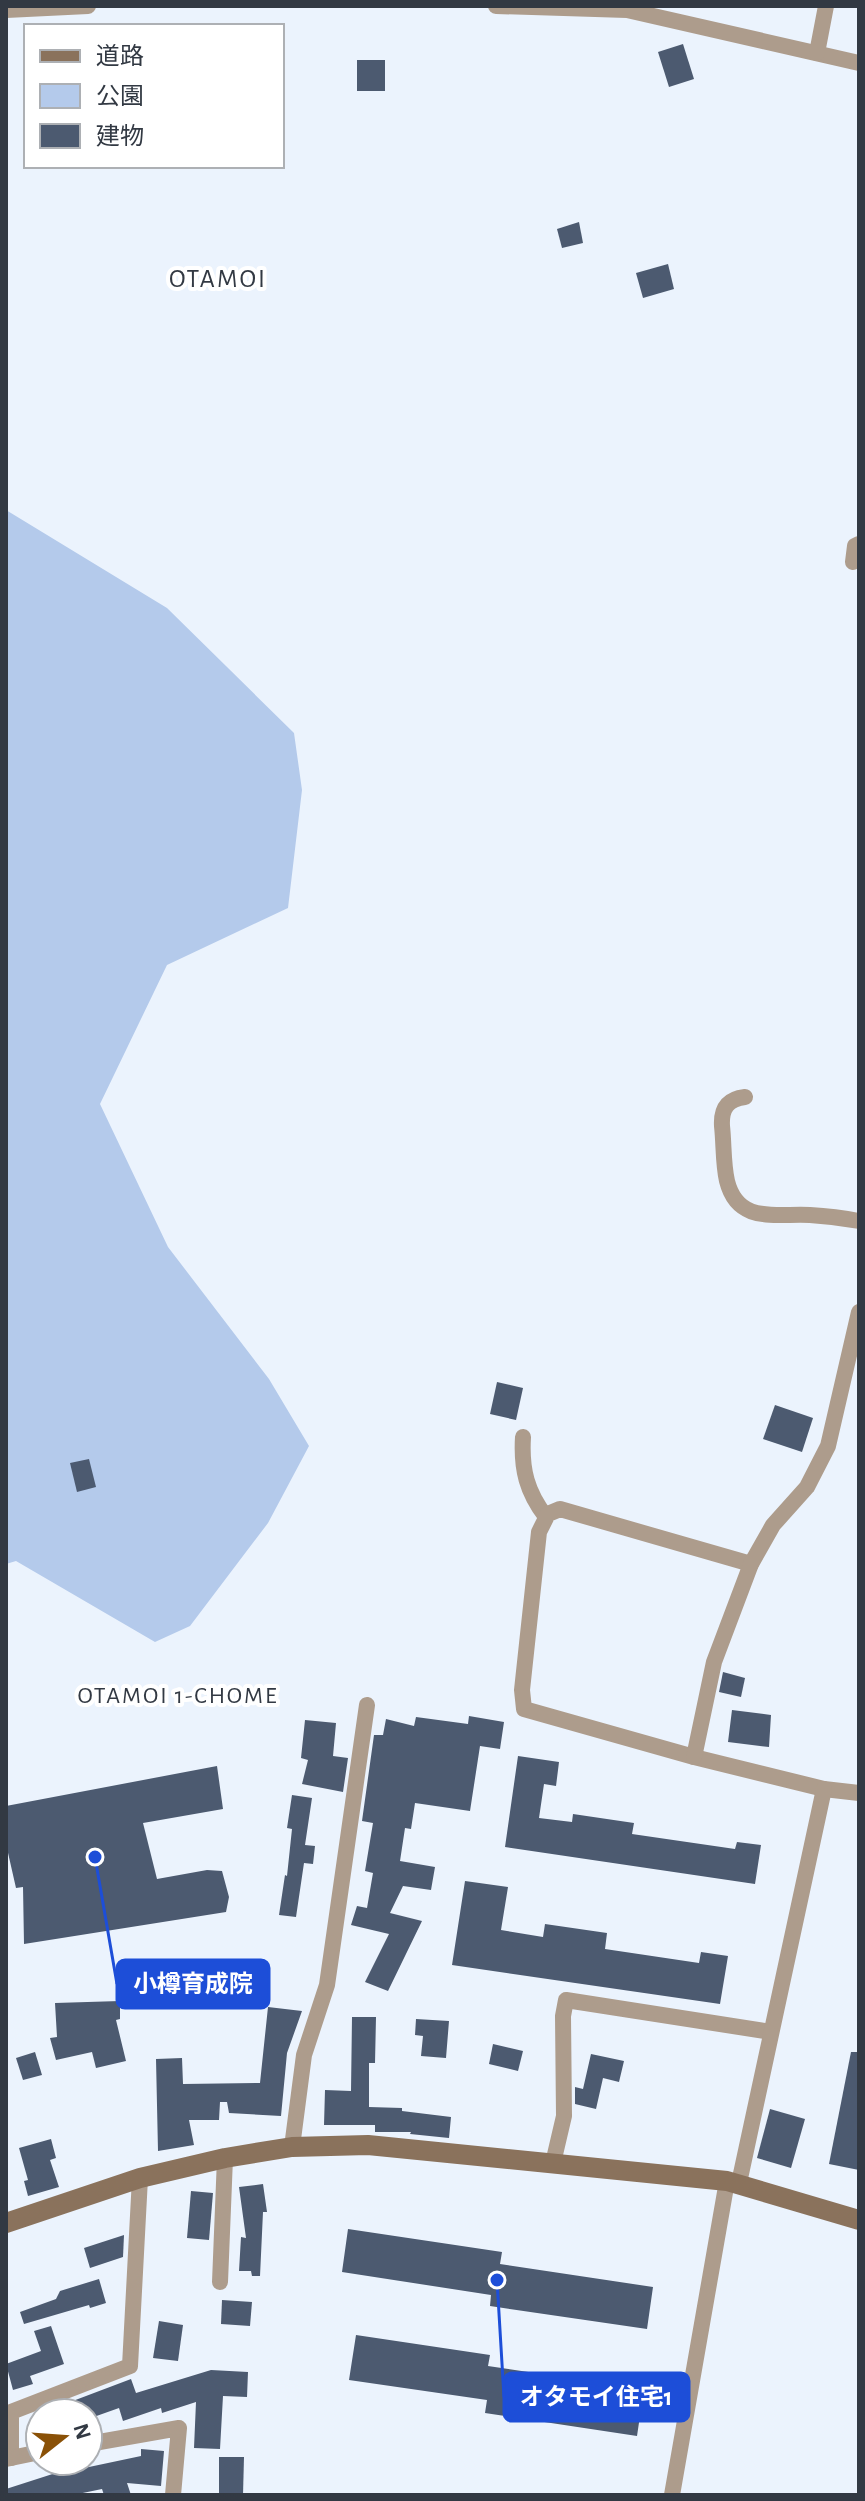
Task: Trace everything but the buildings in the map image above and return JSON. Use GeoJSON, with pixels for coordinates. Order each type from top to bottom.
{"type":"FeatureCollection","features":[{"type":"Feature","properties":{"kind":"street"},"geometry":{"type":"LineString","coordinates":[[6,10],[88,6]]}},
{"type":"Feature","properties":{"kind":"street"},"geometry":{"type":"LineString","coordinates":[[496,6],[627,10],[859,63]]}},
{"type":"Feature","properties":{"kind":"street"},"geometry":{"type":"LineString","coordinates":[[817,53],[826,6]]}},
{"type":"Feature","properties":{"kind":"street"},"geometry":{"type":"LineString","coordinates":[[853,562],[855,546],[859,544]]}},
{"type":"Feature","properties":{"kind":"street"},"geometry":{"type":"LineString","coordinates":[[745,1097],[733,1098],[725,1105],[722,1119],[727,1182],[735,1199],[754,1214],[773,1217],[808,1215],[859,1221]]}},
{"type":"Feature","properties":{"kind":"street"},"geometry":{"type":"LineString","coordinates":[[694,1757],[714,1662],[751,1564],[773,1525],[807,1487],[828,1446],[859,1312]]}},
{"type":"Feature","properties":{"kind":"street"},"geometry":{"type":"LineString","coordinates":[[523,1437],[522,1454],[532,1498],[546,1517]]}},
{"type":"Feature","properties":{"kind":"street"},"geometry":{"type":"LineString","coordinates":[[751,1564],[560,1509],[548,1514],[539,1532],[522,1690],[524,1709],[694,1757],[824,1789],[859,1793]]}},
{"type":"Feature","properties":{"kind":"street"},"geometry":{"type":"LineString","coordinates":[[292,2147],[304,2055],[327,1985],[367,1705]]}},
{"type":"Feature","properties":{"kind":"street"},"geometry":{"type":"LineString","coordinates":[[672,2495],[733,2182],[771,2032],[824,1789]]}},
{"type":"Feature","properties":{"kind":"street"},"geometry":{"type":"LineString","coordinates":[[553,2163],[564,2116],[563,2016],[566,2000],[771,2032]]}},
{"type":"Feature","properties":{"kind":"street"},"geometry":{"type":"LineString","coordinates":[[6,2223],[140,2178],[225,2158],[292,2147],[368,2145],[733,2182],[859,2220]]}},
{"type":"Feature","properties":{"kind":"street"},"geometry":{"type":"LineString","coordinates":[[220,2282],[225,2158]]}},
{"type":"Feature","properties":{"kind":"street"},"geometry":{"type":"LineString","coordinates":[[8,2458],[11,2412],[130,2366],[140,2178]]}},
{"type":"Feature","properties":{"kind":"street"},"geometry":{"type":"LineString","coordinates":[[104,2441],[179,2428],[173,2495]]}},
{"type":"Feature","properties":{"kind":"green space"},"geometry":{"type":"Polygon","coordinates":[[[6,510],[167,608],[294,733],[302,790],[288,908],[167,965],[100,1104],[168,1247],[269,1379],[309,1446],[268,1523],[190,1626],[155,1642],[16,1561],[6,1564],[6,510]]]}},
{"type":"Feature","properties":{"kind":"place","name":"小樽育成院"},"geometry":{"type":"Point","coordinates":[95,1857]}},
{"type":"Feature","properties":{"kind":"place","name":"オタモイ住宅1"},"geometry":{"type":"Point","coordinates":[497,2280]}},
{"type":"Feature","properties":{"kind":"district","name":"OTAMOI"},"geometry":{"type":"Point","coordinates":[218,279]}},
{"type":"Feature","properties":{"kind":"district","name":"OTAMOI 1-CHOME"},"geometry":{"type":"Point","coordinates":[178,1696]}}]}
